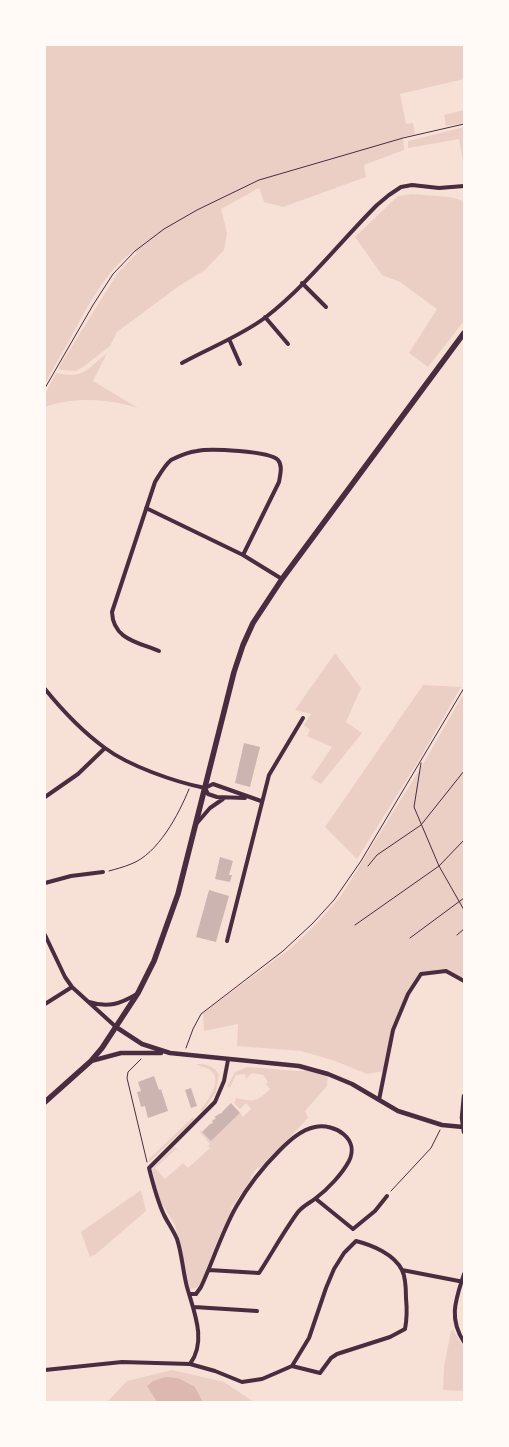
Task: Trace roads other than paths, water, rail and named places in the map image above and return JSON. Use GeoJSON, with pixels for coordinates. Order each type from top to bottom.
{"type":"FeatureCollection","features":[{"type":"Feature","properties":{"kind":"main road"},"geometry":{"type":"LineString","coordinates":[[45,1102],[91,1061],[102,1048],[138,993],[154,961],[167,927],[196,825],[234,672],[253,623],[282,579],[464,333]]}},
{"type":"Feature","properties":{"kind":"street"},"geometry":{"type":"LineString","coordinates":[[182,363],[265,318],[302,283],[377,205],[401,187],[412,185],[440,188],[464,186]]}},
{"type":"Feature","properties":{"kind":"street"},"geometry":{"type":"LineString","coordinates":[[302,283],[326,307]]}},
{"type":"Feature","properties":{"kind":"street"},"geometry":{"type":"LineString","coordinates":[[265,318],[288,344]]}},
{"type":"Feature","properties":{"kind":"street"},"geometry":{"type":"LineString","coordinates":[[229,339],[240,364]]}},
{"type":"Feature","properties":{"kind":"street"},"geometry":{"type":"LineString","coordinates":[[159,651],[121,635],[114,626],[112,616],[113,606],[155,482],[165,466],[177,457],[199,450],[258,452],[274,456],[278,460],[281,472],[279,482],[243,555]]}},
{"type":"Feature","properties":{"kind":"street"},"geometry":{"type":"LineString","coordinates":[[146,508],[243,555],[282,579]]}},
{"type":"Feature","properties":{"kind":"street"},"geometry":{"type":"LineString","coordinates":[[45,689],[77,724],[105,748],[141,766],[190,785],[205,788],[213,784],[261,801]]}},
{"type":"Feature","properties":{"kind":"street"},"geometry":{"type":"LineString","coordinates":[[227,941],[261,801],[272,767],[303,718]]}},
{"type":"Feature","properties":{"kind":"street"},"geometry":{"type":"LineString","coordinates":[[45,797],[78,774],[105,748]]}},
{"type":"Feature","properties":{"kind":"street"},"geometry":{"type":"LineString","coordinates":[[205,788],[206,792],[212,796],[250,798]]}},
{"type":"Feature","properties":{"kind":"street"},"geometry":{"type":"LineString","coordinates":[[196,825],[215,804],[228,798]]}},
{"type":"Feature","properties":{"kind":"street"},"geometry":{"type":"LineString","coordinates":[[45,883],[71,876],[103,872]]}},
{"type":"Feature","properties":{"kind":"street"},"geometry":{"type":"LineString","coordinates":[[45,935],[65,977],[72,987],[116,1027],[142,1044],[185,1056],[299,1066],[328,1074],[352,1084],[398,1111],[442,1125],[464,1129],[464,1096]]}},
{"type":"Feature","properties":{"kind":"street"},"geometry":{"type":"LineString","coordinates":[[379,1100],[393,1030],[408,994],[421,974],[446,971],[464,982]]}},
{"type":"Feature","properties":{"kind":"street"},"geometry":{"type":"LineString","coordinates":[[45,1004],[72,987]]}},
{"type":"Feature","properties":{"kind":"street"},"geometry":{"type":"LineString","coordinates":[[87,1002],[100,1006],[110,1006],[128,1000],[138,993]]}},
{"type":"Feature","properties":{"kind":"street"},"geometry":{"type":"LineString","coordinates":[[91,1061],[120,1054],[142,1052],[170,1053]]}},
{"type":"Feature","properties":{"kind":"street"},"geometry":{"type":"LineString","coordinates":[[190,1364],[197,1350],[198,1326],[177,1240],[164,1215],[149,1168],[215,1102],[224,1081],[228,1060]]}},
{"type":"Feature","properties":{"kind":"street"},"geometry":{"type":"LineString","coordinates":[[190,1294],[196,1294],[201,1287],[236,1206],[281,1149],[299,1133],[317,1127],[325,1126],[337,1129],[345,1134],[351,1142],[350,1160],[316,1199],[306,1203],[298,1212],[259,1273],[209,1270]]}},
{"type":"Feature","properties":{"kind":"street"},"geometry":{"type":"LineString","coordinates":[[353,1229],[375,1211],[388,1196]]}},
{"type":"Feature","properties":{"kind":"street"},"geometry":{"type":"LineString","coordinates":[[316,1199],[353,1229],[356,1241]]}},
{"type":"Feature","properties":{"kind":"street"},"geometry":{"type":"LineString","coordinates":[[356,1241],[380,1250],[402,1270],[463,1282]]}},
{"type":"Feature","properties":{"kind":"street"},"geometry":{"type":"LineString","coordinates":[[45,1370],[122,1362],[190,1364],[215,1371],[242,1382],[262,1379],[292,1366],[309,1338],[334,1270],[344,1253],[356,1241]]}},
{"type":"Feature","properties":{"kind":"street"},"geometry":{"type":"LineString","coordinates":[[292,1366],[320,1373],[331,1358],[338,1354],[390,1337],[405,1329],[407,1312],[406,1285],[402,1270]]}},
{"type":"Feature","properties":{"kind":"street"},"geometry":{"type":"LineString","coordinates":[[464,1274],[454,1311],[457,1332],[464,1342]]}},
{"type":"Feature","properties":{"kind":"street"},"geometry":{"type":"LineString","coordinates":[[194,1307],[257,1310]]}}]}
